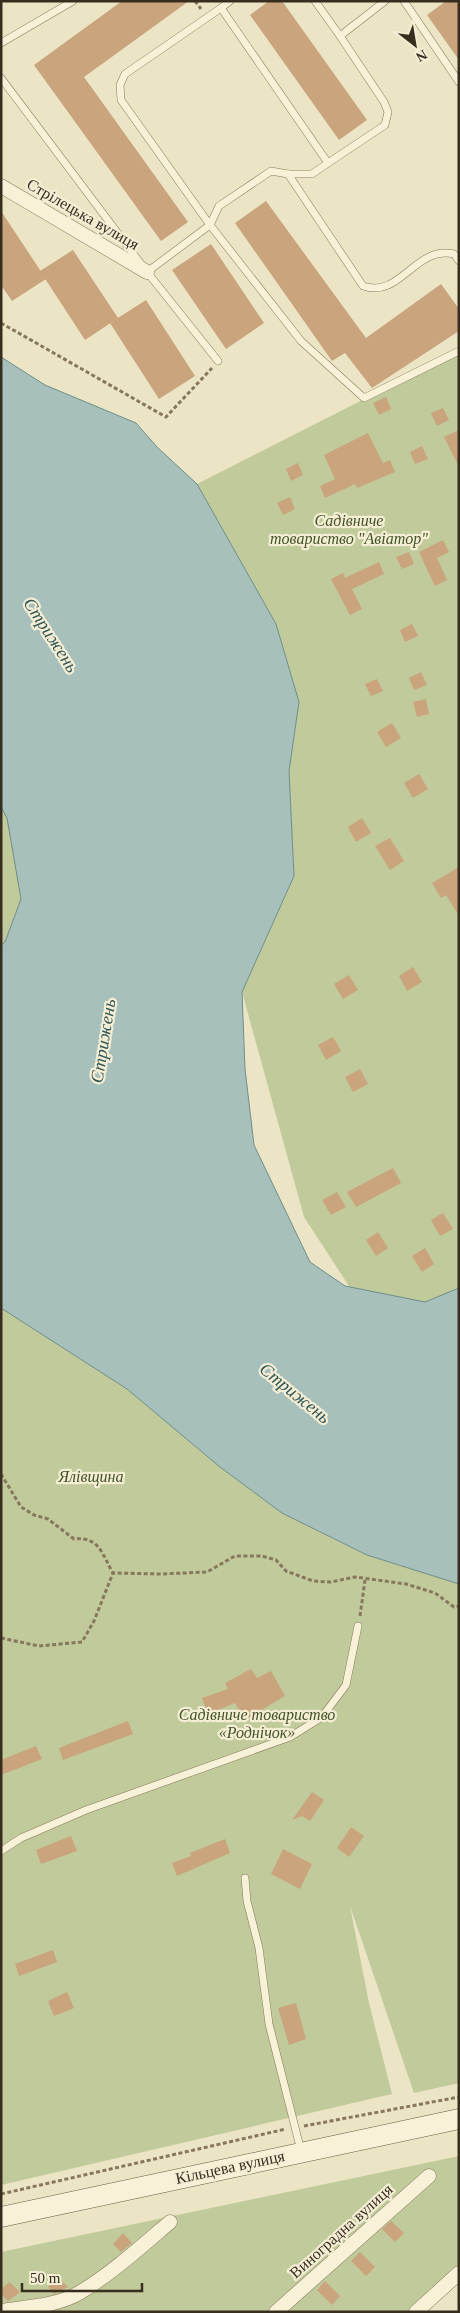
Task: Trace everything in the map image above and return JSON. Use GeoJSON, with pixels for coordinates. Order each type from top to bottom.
{"type":"FeatureCollection","features":[{"type":"Feature","properties":{"kind":"main road","name":"Кільцева вулиця"},"geometry":{"type":"LineString","coordinates":[[1,2217],[459,2119]]}},
{"type":"Feature","properties":{"kind":"street","name":"Стрілецька вулиця"},"geometry":{"type":"LineString","coordinates":[[1,186],[147,272]]}},
{"type":"Feature","properties":{"kind":"street","name":"Виноградна вулиця"},"geometry":{"type":"LineString","coordinates":[[276,2312],[429,2176]]}},
{"type":"Feature","properties":{"kind":"street"},"geometry":{"type":"LineString","coordinates":[[1,2311],[47,2304],[78,2294],[139,2249],[170,2222]]}},
{"type":"Feature","properties":{"kind":"street"},"geometry":{"type":"LineString","coordinates":[[416,2312],[459,2272]]}},
{"type":"Feature","properties":{"kind":"lane"},"geometry":{"type":"LineString","coordinates":[[1,43],[73,1]]}},
{"type":"Feature","properties":{"kind":"lane"},"geometry":{"type":"LineString","coordinates":[[230,1],[126,74],[120,85],[121,100],[210,225],[302,341],[364,398],[459,351]]}},
{"type":"Feature","properties":{"kind":"lane"},"geometry":{"type":"LineString","coordinates":[[147,272],[210,225],[219,206],[271,171],[288,174],[312,174],[385,125],[388,112],[384,102],[315,1]]}},
{"type":"Feature","properties":{"kind":"lane"},"geometry":{"type":"LineString","coordinates":[[340,36],[385,1]]}},
{"type":"Feature","properties":{"kind":"lane"},"geometry":{"type":"LineString","coordinates":[[404,1],[459,82]]}},
{"type":"Feature","properties":{"kind":"lane"},"geometry":{"type":"LineString","coordinates":[[220,8],[328,163]]}},
{"type":"Feature","properties":{"kind":"lane"},"geometry":{"type":"LineString","coordinates":[[1,78],[147,272],[218,361]]}},
{"type":"Feature","properties":{"kind":"lane"},"geometry":{"type":"LineString","coordinates":[[288,174],[363,286],[374,289],[385,288],[432,254],[443,252],[454,254],[459,261]]}},
{"type":"Feature","properties":{"kind":"lane"},"geometry":{"type":"LineString","coordinates":[[1,1851],[21,1838],[86,1810],[290,1738],[322,1717],[346,1684],[358,1626]]}},
{"type":"Feature","properties":{"kind":"lane"},"geometry":{"type":"LineString","coordinates":[[245,1878],[247,1901],[259,1948],[269,2024],[293,2128],[301,2152]]}},
{"type":"Feature","properties":{"kind":"lane"},"geometry":{"type":"LineString","coordinates":[[429,2312],[434,2296]]}},
{"type":"Feature","properties":{"kind":"path"},"geometry":{"type":"LineString","coordinates":[[1,323],[166,417],[218,361]]}},
{"type":"Feature","properties":{"kind":"path"},"geometry":{"type":"LineString","coordinates":[[1,1474],[21,1507],[34,1515],[48,1519],[74,1539],[86,1537],[96,1543],[113,1573]]}},
{"type":"Feature","properties":{"kind":"path"},"geometry":{"type":"LineString","coordinates":[[113,1573],[161,1574],[207,1572],[235,1556],[262,1556],[276,1560],[286,1571],[313,1581],[331,1582],[355,1577],[365,1580],[406,1584],[435,1593],[454,1607],[459,1606]]}},
{"type":"Feature","properties":{"kind":"path"},"geometry":{"type":"LineString","coordinates":[[1,1638],[39,1646],[82,1642],[94,1621],[113,1573]]}},
{"type":"Feature","properties":{"kind":"path"},"geometry":{"type":"LineString","coordinates":[[358,1626],[365,1580]]}},
{"type":"Feature","properties":{"kind":"path"},"geometry":{"type":"LineString","coordinates":[[1,2194],[293,2128],[459,2097]]}},
{"type":"Feature","properties":{"kind":"green space","name":"Садівниче товариство \"Авіатор\""},"geometry":{"type":"Polygon","coordinates":[[[459,351],[459,1310],[360,1303],[304,1217],[242,992],[294,876],[289,771],[299,702],[276,624],[197,484],[459,351]]]}},
{"type":"Feature","properties":{"kind":"green space"},"geometry":{"type":"Polygon","coordinates":[[[1,807],[7,818],[22,899],[5,942],[1,945],[1,807]]]}},
{"type":"Feature","properties":{"kind":"green space","name":"Садівниче товариство «Роднічок»"},"geometry":{"type":"Polygon","coordinates":[[[1,1308],[127,1389],[220,1467],[282,1513],[367,1555],[459,1584],[459,2083],[414,2093],[350,1906],[369,2003],[392,2094],[1,2185],[1,1308]]]}},
{"type":"Feature","properties":{"kind":"green space"},"geometry":{"type":"Polygon","coordinates":[[[459,2156],[459,2269],[411,2312],[1,2312],[1,2252],[459,2156]]]}},
{"type":"Feature","properties":{"kind":"water","name":"Стрижень"},"geometry":{"type":"Polygon","coordinates":[[[1,357],[45,385],[136,423],[157,447],[197,484],[276,624],[299,702],[289,771],[294,876],[242,992],[245,1069],[254,1145],[310,1262],[345,1286],[425,1302],[459,1288],[459,1584],[367,1555],[282,1513],[220,1467],[127,1389],[1,1308],[1,945],[5,942],[21,899],[7,818],[1,807],[1,357]]]}},
{"type":"Feature","properties":{"kind":"building"},"geometry":{"type":"Polygon","coordinates":[[[122,1],[189,1],[84,77],[188,222],[161,241],[34,65],[122,1]]]}},
{"type":"Feature","properties":{"kind":"building"},"geometry":{"type":"Polygon","coordinates":[[[269,1],[282,1],[367,120],[339,140],[250,15],[269,1]]]}},
{"type":"Feature","properties":{"kind":"building"},"geometry":{"type":"Polygon","coordinates":[[[446,1],[459,1],[459,60],[427,15],[446,1]]]}},
{"type":"Feature","properties":{"kind":"building"},"geometry":{"type":"Polygon","coordinates":[[[266,201],[366,338],[441,284],[459,309],[459,331],[372,388],[345,353],[332,361],[235,223],[266,201]]]}},
{"type":"Feature","properties":{"kind":"building"},"geometry":{"type":"Polygon","coordinates":[[[1,211],[46,279],[12,301],[1,285],[1,211]]]}},
{"type":"Feature","properties":{"kind":"building"},"geometry":{"type":"Polygon","coordinates":[[[211,244],[264,323],[226,349],[172,270],[211,244]]]}},
{"type":"Feature","properties":{"kind":"building"},"geometry":{"type":"Polygon","coordinates":[[[73,250],[118,318],[85,340],[40,271],[73,250]]]}},
{"type":"Feature","properties":{"kind":"building"},"geometry":{"type":"Polygon","coordinates":[[[146,300],[195,376],[159,399],[110,323],[146,300]]]}},
{"type":"Feature","properties":{"kind":"building"},"geometry":{"type":"Polygon","coordinates":[[[386,397],[391,409],[379,415],[373,403],[386,397]]]}},
{"type":"Feature","properties":{"kind":"building"},"geometry":{"type":"Polygon","coordinates":[[[443,408],[449,420],[437,426],[431,413],[443,408]]]}},
{"type":"Feature","properties":{"kind":"building"},"geometry":{"type":"Polygon","coordinates":[[[459,430],[459,467],[444,437],[459,430]]]}},
{"type":"Feature","properties":{"kind":"building"},"geometry":{"type":"Polygon","coordinates":[[[368,433],[383,463],[390,460],[395,472],[357,488],[355,484],[325,498],[320,486],[335,479],[324,455],[368,433]]]}},
{"type":"Feature","properties":{"kind":"building"},"geometry":{"type":"Polygon","coordinates":[[[422,446],[428,459],[415,464],[410,452],[422,446]]]}},
{"type":"Feature","properties":{"kind":"building"},"geometry":{"type":"Polygon","coordinates":[[[298,463],[303,475],[291,481],[286,469],[298,463]]]}},
{"type":"Feature","properties":{"kind":"building"},"geometry":{"type":"Polygon","coordinates":[[[290,497],[295,509],[283,515],[277,503],[290,497]]]}},
{"type":"Feature","properties":{"kind":"building"},"geometry":{"type":"Polygon","coordinates":[[[443,540],[449,552],[437,558],[447,580],[435,586],[419,552],[443,540]]]}},
{"type":"Feature","properties":{"kind":"building"},"geometry":{"type":"Polygon","coordinates":[[[409,552],[414,564],[402,569],[396,557],[409,552]]]}},
{"type":"Feature","properties":{"kind":"building"},"geometry":{"type":"Polygon","coordinates":[[[379,562],[384,574],[352,589],[362,609],[350,615],[331,579],[343,573],[345,578],[379,562]]]}},
{"type":"Feature","properties":{"kind":"building"},"geometry":{"type":"Polygon","coordinates":[[[412,624],[418,636],[405,642],[400,630],[412,624]]]}},
{"type":"Feature","properties":{"kind":"building"},"geometry":{"type":"Polygon","coordinates":[[[421,672],[427,685],[414,690],[409,678],[421,672]]]}},
{"type":"Feature","properties":{"kind":"building"},"geometry":{"type":"Polygon","coordinates":[[[377,679],[383,691],[371,696],[365,684],[377,679]]]}},
{"type":"Feature","properties":{"kind":"building"},"geometry":{"type":"Polygon","coordinates":[[[426,699],[429,714],[417,717],[413,702],[426,699]]]}},
{"type":"Feature","properties":{"kind":"building"},"geometry":{"type":"Polygon","coordinates":[[[392,723],[401,738],[386,747],[377,732],[392,723]]]}},
{"type":"Feature","properties":{"kind":"building"},"geometry":{"type":"Polygon","coordinates":[[[419,774],[428,789],[413,798],[404,783],[419,774]]]}},
{"type":"Feature","properties":{"kind":"building"},"geometry":{"type":"Polygon","coordinates":[[[362,818],[371,833],[356,842],[348,827],[362,818]]]}},
{"type":"Feature","properties":{"kind":"building"},"geometry":{"type":"Polygon","coordinates":[[[390,838],[404,861],[390,870],[375,846],[390,838]]]}},
{"type":"Feature","properties":{"kind":"building"},"geometry":{"type":"Polygon","coordinates":[[[459,867],[459,916],[446,895],[441,898],[432,883],[459,867]]]}},
{"type":"Feature","properties":{"kind":"building"},"geometry":{"type":"Polygon","coordinates":[[[413,967],[422,982],[407,991],[399,976],[413,967]]]}},
{"type":"Feature","properties":{"kind":"building"},"geometry":{"type":"Polygon","coordinates":[[[349,975],[358,990],[343,999],[334,984],[349,975]]]}},
{"type":"Feature","properties":{"kind":"building"},"geometry":{"type":"Polygon","coordinates":[[[333,1037],[341,1051],[326,1060],[318,1045],[333,1037]]]}},
{"type":"Feature","properties":{"kind":"building"},"geometry":{"type":"Polygon","coordinates":[[[360,1069],[368,1084],[353,1092],[345,1077],[360,1069]]]}},
{"type":"Feature","properties":{"kind":"building"},"geometry":{"type":"Polygon","coordinates":[[[393,1168],[401,1183],[356,1207],[347,1192],[393,1168]]]}},
{"type":"Feature","properties":{"kind":"building"},"geometry":{"type":"Polygon","coordinates":[[[337,1192],[346,1207],[331,1215],[322,1200],[337,1192]]]}},
{"type":"Feature","properties":{"kind":"building"},"geometry":{"type":"Polygon","coordinates":[[[443,1213],[453,1229],[440,1236],[431,1220],[443,1213]]]}},
{"type":"Feature","properties":{"kind":"building"},"geometry":{"type":"Polygon","coordinates":[[[378,1232],[388,1248],[376,1256],[366,1240],[378,1232]]]}},
{"type":"Feature","properties":{"kind":"building"},"geometry":{"type":"Polygon","coordinates":[[[425,1248],[434,1264],[422,1272],[412,1256],[425,1248]]]}},
{"type":"Feature","properties":{"kind":"building"},"geometry":{"type":"Polygon","coordinates":[[[251,1669],[257,1678],[271,1671],[285,1696],[245,1720],[235,1703],[208,1714],[202,1698],[228,1689],[225,1683],[251,1669]]]}},
{"type":"Feature","properties":{"kind":"building"},"geometry":{"type":"Polygon","coordinates":[[[128,1721],[133,1734],[63,1760],[59,1748],[128,1721]]]}},
{"type":"Feature","properties":{"kind":"building"},"geometry":{"type":"Polygon","coordinates":[[[36,1746],[42,1759],[1,1775],[1,1760],[36,1746]]]}},
{"type":"Feature","properties":{"kind":"building"},"geometry":{"type":"Polygon","coordinates":[[[312,1792],[324,1800],[310,1821],[302,1816],[292,1820],[312,1792]]]}},
{"type":"Feature","properties":{"kind":"building"},"geometry":{"type":"Polygon","coordinates":[[[351,1827],[364,1836],[349,1857],[337,1848],[351,1827]]]}},
{"type":"Feature","properties":{"kind":"building"},"geometry":{"type":"Polygon","coordinates":[[[71,1836],[77,1851],[41,1864],[36,1850],[71,1836]]]}},
{"type":"Feature","properties":{"kind":"building"},"geometry":{"type":"Polygon","coordinates":[[[225,1839],[230,1853],[177,1876],[172,1863],[191,1856],[190,1853],[225,1839]]]}},
{"type":"Feature","properties":{"kind":"building"},"geometry":{"type":"Polygon","coordinates":[[[283,1849],[312,1864],[300,1889],[271,1874],[283,1849]]]}},
{"type":"Feature","properties":{"kind":"building"},"geometry":{"type":"Polygon","coordinates":[[[53,1950],[57,1962],[19,1976],[15,1964],[53,1950]]]}},
{"type":"Feature","properties":{"kind":"building"},"geometry":{"type":"Polygon","coordinates":[[[67,1992],[74,2008],[54,2016],[48,2001],[67,1992]]]}},
{"type":"Feature","properties":{"kind":"building"},"geometry":{"type":"Polygon","coordinates":[[[296,2003],[306,2039],[289,2045],[278,2008],[296,2003]]]}},
{"type":"Feature","properties":{"kind":"building"},"geometry":{"type":"Polygon","coordinates":[[[391,2221],[404,2233],[395,2242],[382,2229],[391,2221]]]}},
{"type":"Feature","properties":{"kind":"building"},"geometry":{"type":"Polygon","coordinates":[[[123,2233],[132,2243],[121,2252],[113,2244],[123,2233]]]}},
{"type":"Feature","properties":{"kind":"building"},"geometry":{"type":"Polygon","coordinates":[[[360,2252],[375,2267],[366,2276],[351,2261],[360,2252]]]}},
{"type":"Feature","properties":{"kind":"building"},"geometry":{"type":"Polygon","coordinates":[[[58,2277],[68,2287],[54,2294],[48,2287],[58,2277]]]}},
{"type":"Feature","properties":{"kind":"building"},"geometry":{"type":"Polygon","coordinates":[[[325,2281],[340,2296],[332,2305],[317,2290],[325,2281]]]}},
{"type":"Feature","properties":{"kind":"building"},"geometry":{"type":"Polygon","coordinates":[[[9,2282],[20,2292],[8,2301],[1,2294],[1,2290],[9,2282]]]}},
{"type":"Feature","properties":{"kind":"park label","name":"Ялівщина"},"geometry":{"type":"Point","coordinates":[91,1476]}}]}
